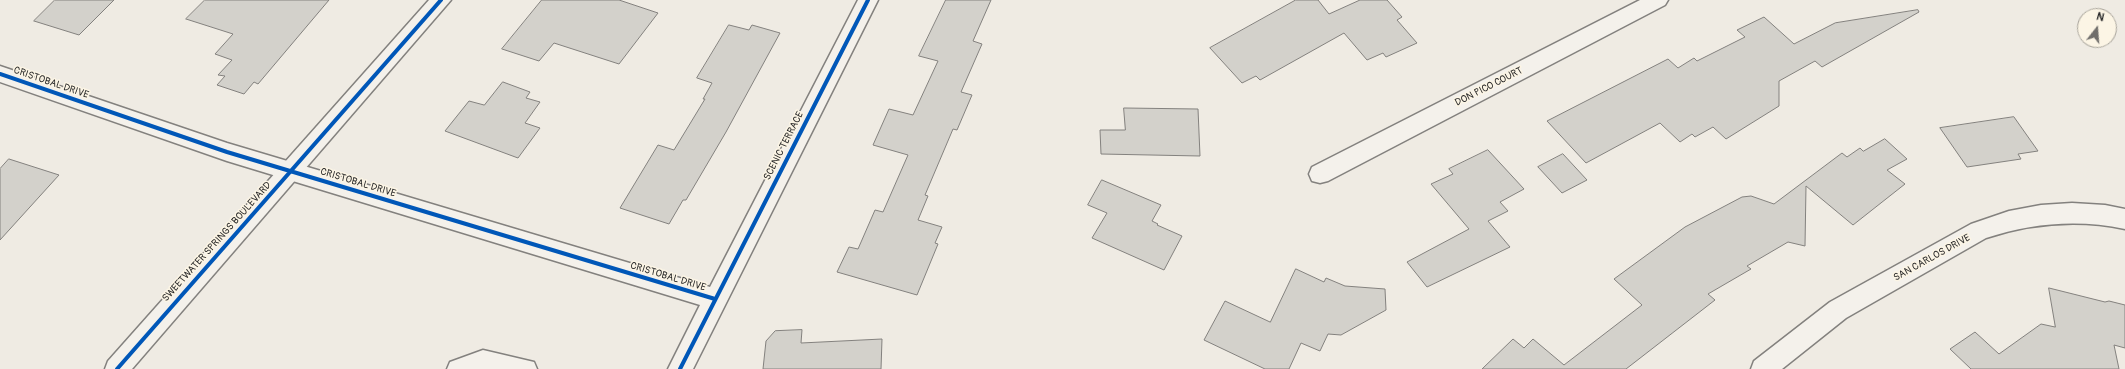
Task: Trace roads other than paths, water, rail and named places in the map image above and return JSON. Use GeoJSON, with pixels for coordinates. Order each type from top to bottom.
{"type":"FeatureCollection","features":[{"type":"Feature","properties":{"kind":"street","name":"SWEETWATER SPRINGS BOULEVARD"},"geometry":{"type":"LineString","coordinates":[[117,369],[441,0]]}},
{"type":"Feature","properties":{"kind":"street","name":"SCENIC TERRACE"},"geometry":{"type":"LineString","coordinates":[[680,369],[868,0]]}},
{"type":"Feature","properties":{"kind":"street","name":"DON PICO COURT"},"geometry":{"type":"LineString","coordinates":[[1320,174],[1658,0]]}},
{"type":"Feature","properties":{"kind":"street","name":"CRISTOBAL DRIVE"},"geometry":{"type":"LineString","coordinates":[[0,74],[226,152],[715,299]]}},
{"type":"Feature","properties":{"kind":"street","name":"SAN CARLOS DRIVE"},"geometry":{"type":"LineString","coordinates":[[1763,369],[1838,310],[1979,231],[2009,221],[2072,213],[2105,215],[2125,219]]}},
{"type":"Feature","properties":{"kind":"lane"},"geometry":{"type":"LineString","coordinates":[[457,369],[484,360],[527,369]]}}]}
